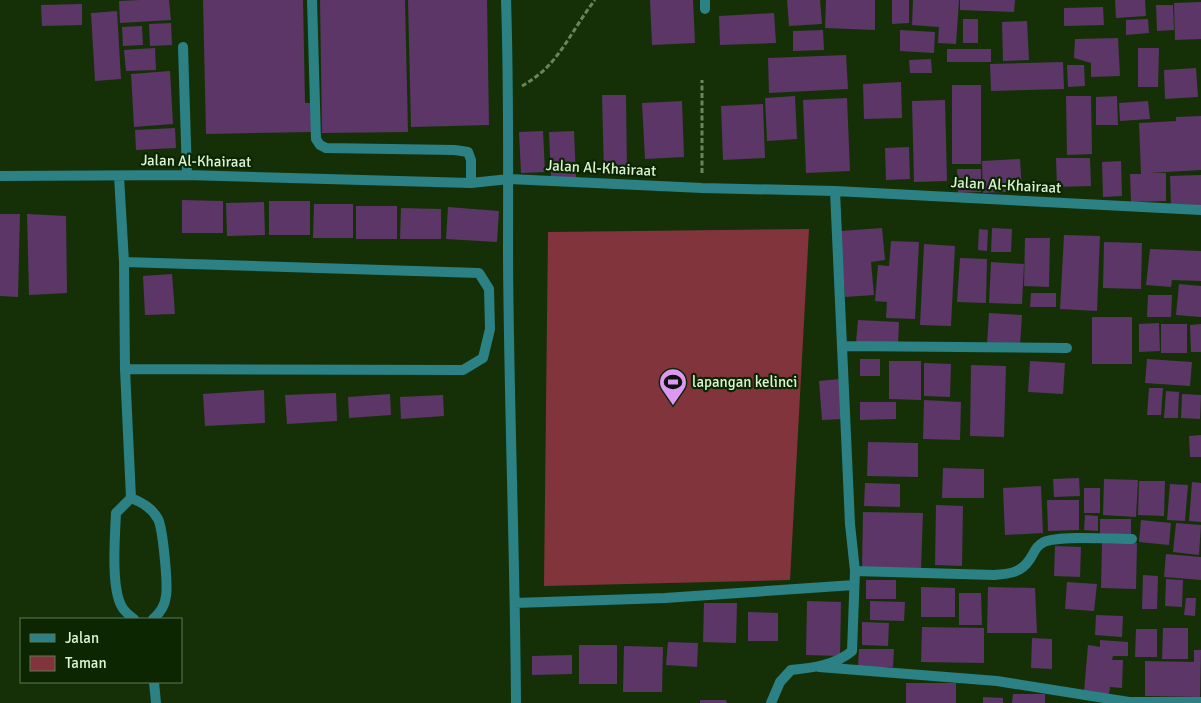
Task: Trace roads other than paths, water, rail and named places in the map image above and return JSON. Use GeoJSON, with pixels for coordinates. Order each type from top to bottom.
{"type":"FeatureCollection","features":[{"type":"Feature","properties":{"kind":"street"},"geometry":{"type":"LineString","coordinates":[[312,0],[316,139],[320,145],[326,148],[455,150],[468,152],[471,160],[470,183]]}},
{"type":"Feature","properties":{"kind":"street"},"geometry":{"type":"LineString","coordinates":[[506,0],[509,94],[508,257],[516,603],[516,703]]}},
{"type":"Feature","properties":{"kind":"street"},"geometry":{"type":"LineString","coordinates":[[182,47],[187,175]]}},
{"type":"Feature","properties":{"kind":"street","name":"Jalan Al-Khairaat"},"geometry":{"type":"LineString","coordinates":[[0,176],[187,175],[470,183],[509,179],[702,188],[835,191],[1201,210]]}},
{"type":"Feature","properties":{"kind":"street"},"geometry":{"type":"LineString","coordinates":[[119,176],[124,262],[125,369],[131,498],[116,513],[116,588],[121,605],[133,618]]}},
{"type":"Feature","properties":{"kind":"street"},"geometry":{"type":"LineString","coordinates":[[818,667],[847,655],[852,650],[855,571],[850,524],[835,191]]}},
{"type":"Feature","properties":{"kind":"street"},"geometry":{"type":"LineString","coordinates":[[124,262],[479,273],[489,289],[490,329],[483,358],[463,370],[125,369]]}},
{"type":"Feature","properties":{"kind":"street"},"geometry":{"type":"LineString","coordinates":[[842,346],[1067,348]]}},
{"type":"Feature","properties":{"kind":"street"},"geometry":{"type":"LineString","coordinates":[[131,498],[147,505],[159,520],[166,597],[162,612],[155,618]]}},
{"type":"Feature","properties":{"kind":"street"},"geometry":{"type":"LineString","coordinates":[[855,571],[1011,574],[1022,569],[1031,558],[1035,548],[1052,539],[1132,539]]}},
{"type":"Feature","properties":{"kind":"street"},"geometry":{"type":"LineString","coordinates":[[516,603],[665,598],[854,585]]}},
{"type":"Feature","properties":{"kind":"street"},"geometry":{"type":"LineString","coordinates":[[771,703],[780,682],[791,670],[818,667],[998,681],[1128,702],[1201,702]]}},
{"type":"Feature","properties":{"kind":"street"},"geometry":{"type":"LineString","coordinates":[[154,683],[156,703]]}},
{"type":"Feature","properties":{"kind":"place","name":"lapangan kelinci"},"geometry":{"type":"Point","coordinates":[673,406]}}]}
